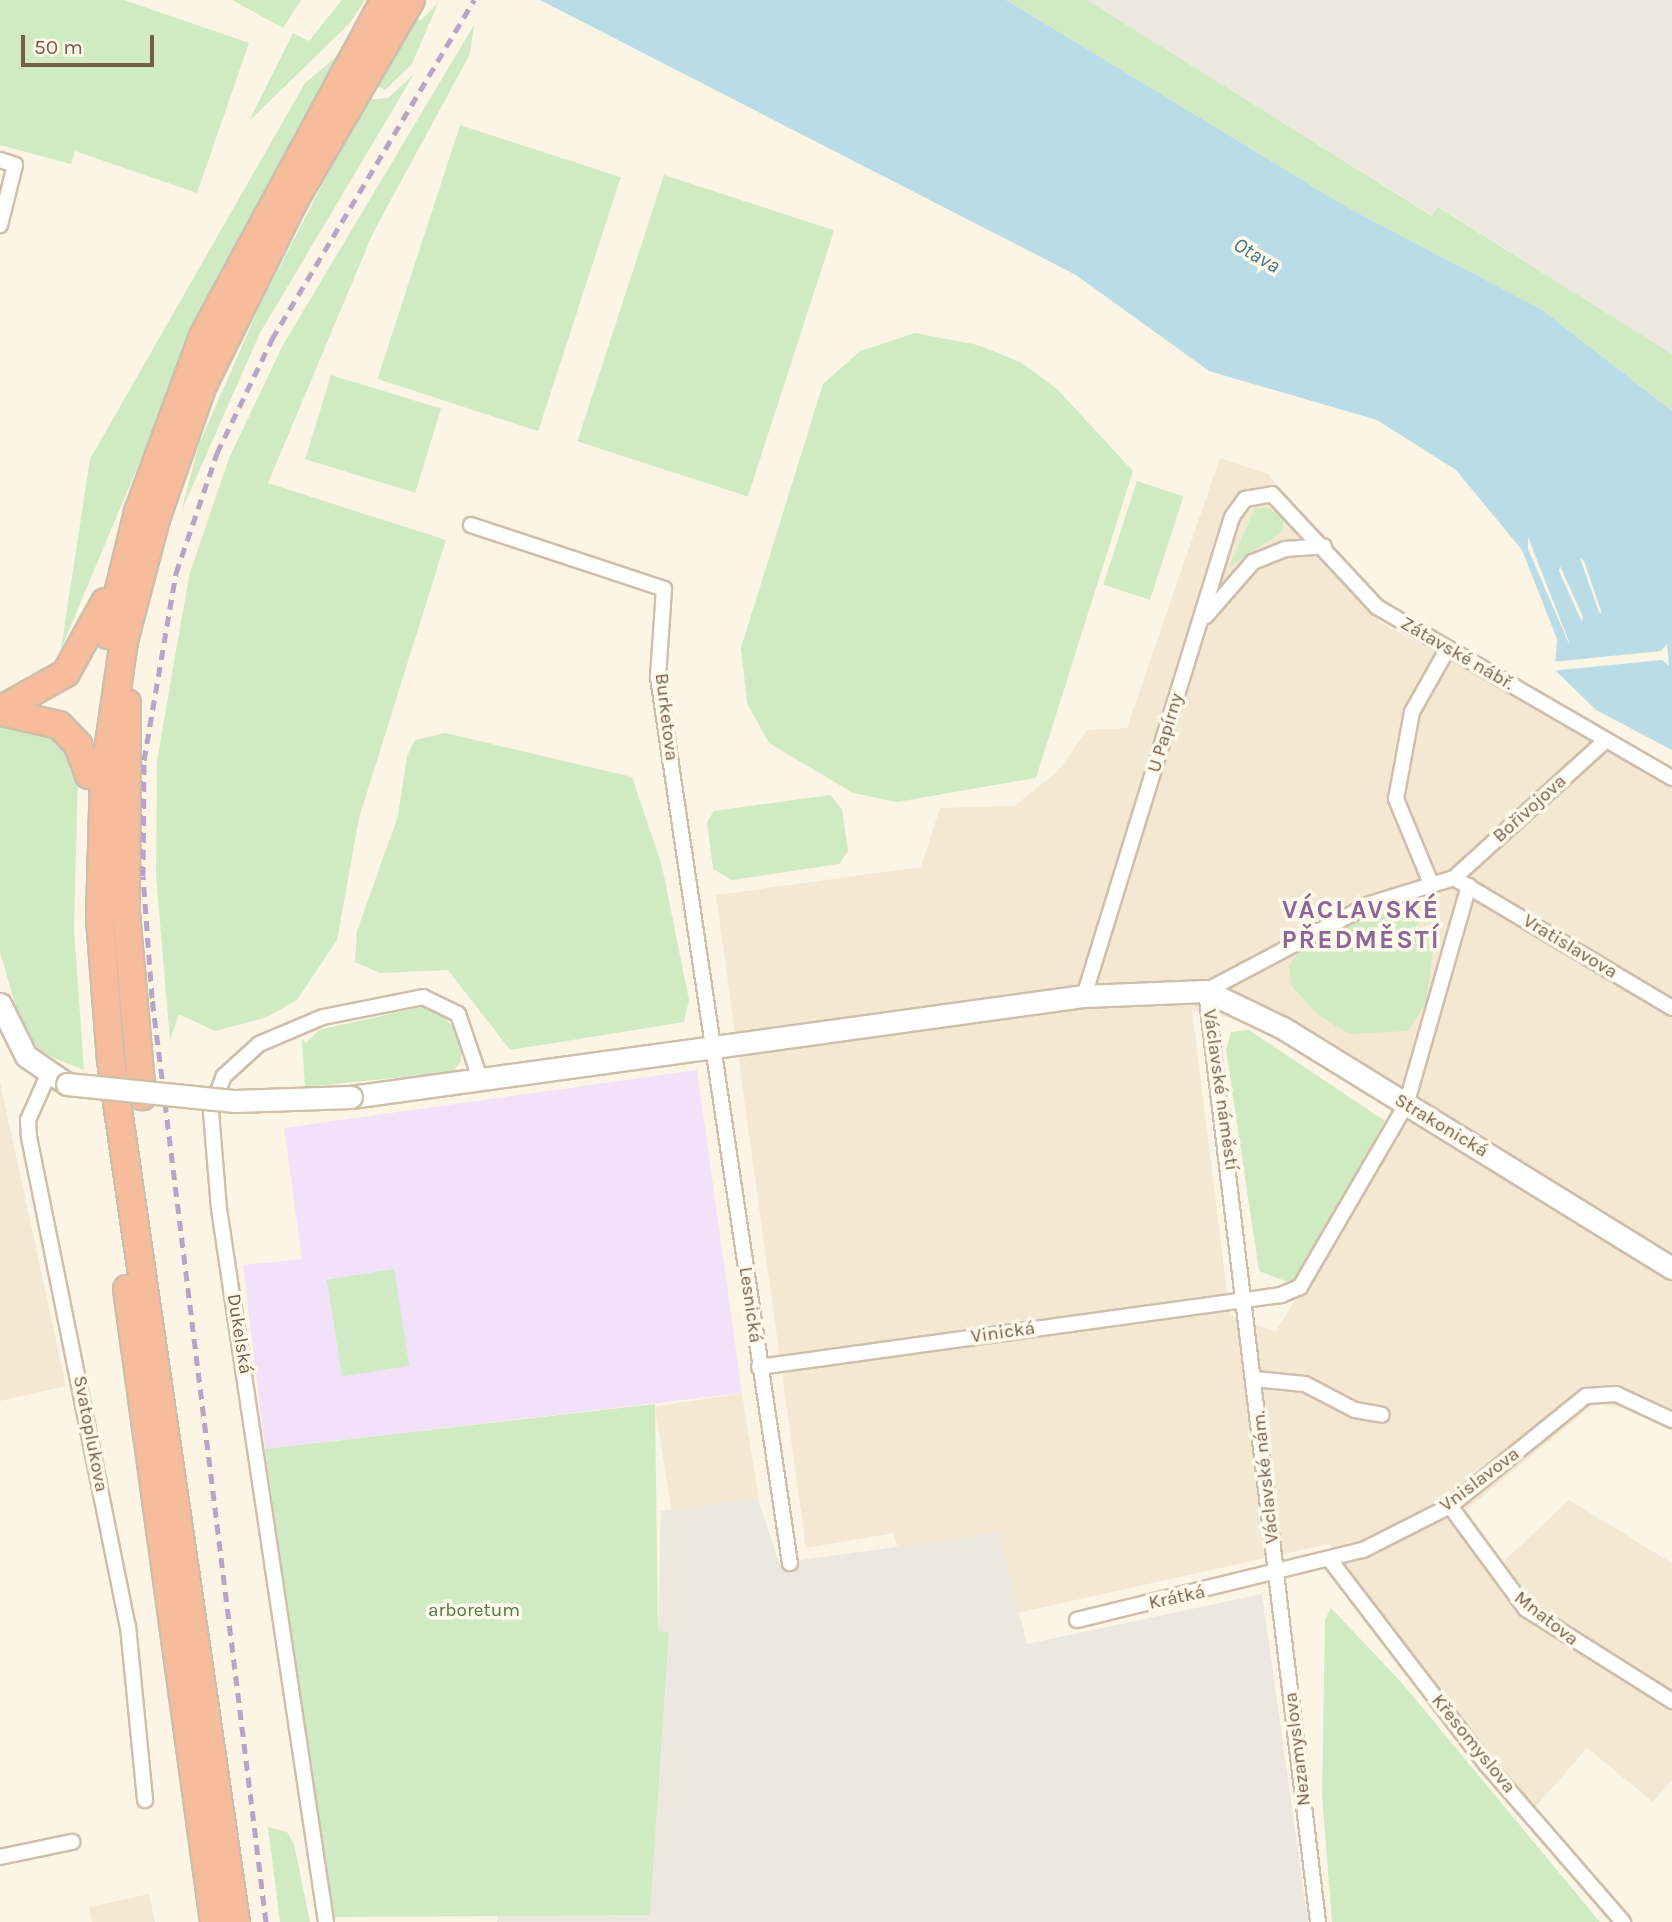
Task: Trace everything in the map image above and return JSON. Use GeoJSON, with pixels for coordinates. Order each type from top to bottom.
{"type":"FeatureCollection","features":[{"type":"Feature","properties":{"kind":"highway"},"geometry":{"type":"LineString","coordinates":[[214,1922],[89,1000],[89,775],[135,559],[203,385],[246,291],[401,3]]}},
{"type":"Feature","properties":{"kind":"highway"},"geometry":{"type":"LineString","coordinates":[[0,711],[66,673],[135,559]]}},
{"type":"Feature","properties":{"kind":"highway"},"geometry":{"type":"LineString","coordinates":[[135,559],[127,696],[125,913],[142,1096]]}},
{"type":"Feature","properties":{"kind":"highway"},"geometry":{"type":"LineString","coordinates":[[135,559],[113,697],[104,778],[104,999],[236,1922]]}},
{"type":"Feature","properties":{"kind":"highway"},"geometry":{"type":"LineString","coordinates":[[0,711],[59,725],[78,745],[89,775]]}},
{"type":"Feature","properties":{"kind":"main road"},"geometry":{"type":"LineString","coordinates":[[0,1004],[12,1038],[57,1079],[142,1096],[351,1097],[1084,996],[1206,991]]}},
{"type":"Feature","properties":{"kind":"main road","name":"Strakonická"},"geometry":{"type":"LineString","coordinates":[[1206,991],[1283,1028],[1672,1268]]}},
{"type":"Feature","properties":{"kind":"street"},"geometry":{"type":"LineString","coordinates":[[0,160],[15,165],[0,225]]}},
{"type":"Feature","properties":{"kind":"street","name":"Zátavské nábř."},"geometry":{"type":"LineString","coordinates":[[1272,494],[1324,546],[1377,607],[1672,778]]}},
{"type":"Feature","properties":{"kind":"street","name":"U Papírny"},"geometry":{"type":"LineString","coordinates":[[1084,996],[1232,517],[1245,499],[1272,494]]}},
{"type":"Feature","properties":{"kind":"street","name":"Burketova"},"geometry":{"type":"LineString","coordinates":[[471,524],[664,589],[658,677],[713,1046]]}},
{"type":"Feature","properties":{"kind":"street"},"geometry":{"type":"LineString","coordinates":[[1201,622],[1253,562],[1284,550],[1324,546]]}},
{"type":"Feature","properties":{"kind":"street"},"geometry":{"type":"LineString","coordinates":[[1430,881],[1396,799],[1412,712],[1447,650]]}},
{"type":"Feature","properties":{"kind":"street","name":"Bořivojova"},"geometry":{"type":"LineString","coordinates":[[1454,878],[1606,740]]}},
{"type":"Feature","properties":{"kind":"street"},"geometry":{"type":"LineString","coordinates":[[1248,1299],[1291,1292],[1308,1277],[1406,1105],[1469,886],[1454,878]]}},
{"type":"Feature","properties":{"kind":"street","name":"Václavské náměstí"},"geometry":{"type":"LineString","coordinates":[[1255,1378],[1248,1299],[1206,991],[1370,904],[1430,881],[1454,878]]}},
{"type":"Feature","properties":{"kind":"street","name":"Vratislavova"},"geometry":{"type":"LineString","coordinates":[[1469,886],[1672,1009]]}},
{"type":"Feature","properties":{"kind":"street","name":"Dukelská"},"geometry":{"type":"LineString","coordinates":[[326,1922],[219,1209],[211,1111],[224,1076],[258,1044],[323,1017],[423,997],[458,1014],[481,1081]]}},
{"type":"Feature","properties":{"kind":"street","name":"Lesnická"},"geometry":{"type":"LineString","coordinates":[[713,1046],[790,1563]]}},
{"type":"Feature","properties":{"kind":"street","name":"Svatoplukova"},"geometry":{"type":"LineString","coordinates":[[57,1079],[28,1120],[29,1137],[128,1626],[145,1800]]}},
{"type":"Feature","properties":{"kind":"street","name":"Vinická"},"geometry":{"type":"LineString","coordinates":[[759,1367],[1248,1299]]}},
{"type":"Feature","properties":{"kind":"street"},"geometry":{"type":"LineString","coordinates":[[1255,1378],[1304,1384],[1355,1410],[1382,1415]]}},
{"type":"Feature","properties":{"kind":"street","name":"Václavské nám."},"geometry":{"type":"LineString","coordinates":[[1255,1378],[1277,1576]]}},
{"type":"Feature","properties":{"kind":"street","name":"Vnislavova"},"geometry":{"type":"LineString","coordinates":[[1277,1576],[1330,1560],[1450,1506],[1586,1396],[1616,1394],[1672,1420]]}},
{"type":"Feature","properties":{"kind":"street","name":"Mnatova"},"geometry":{"type":"LineString","coordinates":[[1450,1506],[1526,1609],[1672,1701]]}},
{"type":"Feature","properties":{"kind":"street","name":"Křesomyslova"},"geometry":{"type":"LineString","coordinates":[[1330,1560],[1487,1766],[1623,1922]]}},
{"type":"Feature","properties":{"kind":"street","name":"Krátká"},"geometry":{"type":"LineString","coordinates":[[1077,1620],[1277,1576]]}},
{"type":"Feature","properties":{"kind":"street","name":"Nezamyslova"},"geometry":{"type":"LineString","coordinates":[[1277,1576],[1318,1922]]}},
{"type":"Feature","properties":{"kind":"street"},"geometry":{"type":"LineString","coordinates":[[0,1857],[72,1842]]}},
{"type":"Feature","properties":{"kind":"shaded area"},"geometry":{"type":"Polygon","coordinates":[[[1087,0],[1672,0],[1672,354],[1439,207],[1433,216],[1087,0]]]}},
{"type":"Feature","properties":{"kind":"shaded area"},"geometry":{"type":"Polygon","coordinates":[[[1220,458],[1268,474],[1380,622],[1672,784],[1672,1431],[1623,1408],[1594,1404],[1466,1510],[1503,1562],[1569,1500],[1672,1563],[1672,1780],[1653,1802],[1587,1748],[1532,1811],[1329,1544],[1017,1613],[999,1533],[897,1547],[894,1533],[806,1548],[716,895],[921,867],[940,808],[1014,806],[1058,771],[1087,730],[1127,728],[1220,458]],[[1192,1010],[1230,1315],[1275,1332],[1407,1121],[1366,1087],[1256,1024],[1192,1010]]]}},
{"type":"Feature","properties":{"kind":"shaded area"},"geometry":{"type":"Polygon","coordinates":[[[697,1070],[742,1393],[265,1449],[243,1265],[302,1259],[284,1128],[697,1070]]]}},
{"type":"Feature","properties":{"kind":"shaded area"},"geometry":{"type":"Polygon","coordinates":[[[0,1082],[66,1386],[0,1401],[0,1082]]]}},
{"type":"Feature","properties":{"kind":"shaded area"},"geometry":{"type":"Polygon","coordinates":[[[742,1393],[759,1499],[672,1512],[655,1407],[742,1393]]]}},
{"type":"Feature","properties":{"kind":"shaded area"},"geometry":{"type":"Polygon","coordinates":[[[758,1499],[779,1563],[999,1533],[1027,1644],[1262,1594],[1308,1922],[497,1922],[497,1916],[650,1914],[669,1634],[658,1631],[661,1511],[758,1499]]]}},
{"type":"Feature","properties":{"kind":"shaded area"},"geometry":{"type":"Polygon","coordinates":[[[149,1894],[155,1922],[92,1922],[89,1907],[149,1894]]]}},
{"type":"Feature","properties":{"kind":"green space"},"geometry":{"type":"Polygon","coordinates":[[[0,0],[124,0],[249,43],[197,193],[75,151],[71,164],[0,145],[0,0]]]}},
{"type":"Feature","properties":{"kind":"green space"},"geometry":{"type":"Polygon","coordinates":[[[232,0],[301,0],[283,28],[232,0]]]}},
{"type":"Feature","properties":{"kind":"green space"},"geometry":{"type":"Polygon","coordinates":[[[342,0],[365,0],[349,24],[249,121],[293,33],[309,41],[342,0]]]}},
{"type":"Feature","properties":{"kind":"green space"},"geometry":{"type":"Polygon","coordinates":[[[1006,0],[1087,0],[1432,216],[1438,207],[1672,354],[1672,411],[1541,309],[1350,209],[1006,0]]]}},
{"type":"Feature","properties":{"kind":"green space"},"geometry":{"type":"Polygon","coordinates":[[[438,3],[412,64],[385,90],[376,85],[416,16],[420,21],[438,3]]]}},
{"type":"Feature","properties":{"kind":"green space"},"geometry":{"type":"Polygon","coordinates":[[[474,25],[470,54],[373,233],[268,483],[446,540],[359,818],[337,940],[297,1000],[265,1018],[215,1031],[179,1014],[170,1041],[156,875],[157,761],[189,576],[229,458],[283,345],[474,25]]]}},
{"type":"Feature","properties":{"kind":"green space"},"geometry":{"type":"Polygon","coordinates":[[[340,54],[208,299],[61,649],[90,459],[305,83],[340,54]]]}},
{"type":"Feature","properties":{"kind":"green space"},"geometry":{"type":"Polygon","coordinates":[[[414,74],[260,333],[181,512],[199,444],[262,301],[366,100],[388,98],[414,74]]]}},
{"type":"Feature","properties":{"kind":"green space"},"geometry":{"type":"Polygon","coordinates":[[[460,125],[621,177],[538,431],[377,379],[460,125]]]}},
{"type":"Feature","properties":{"kind":"green space"},"geometry":{"type":"Polygon","coordinates":[[[664,175],[834,230],[748,497],[577,441],[664,175]]]}},
{"type":"Feature","properties":{"kind":"green space"},"geometry":{"type":"Polygon","coordinates":[[[915,333],[978,345],[1020,362],[1057,389],[1133,471],[1036,778],[897,802],[853,793],[769,743],[747,703],[741,648],[823,384],[860,351],[915,333]]]}},
{"type":"Feature","properties":{"kind":"green space"},"geometry":{"type":"Polygon","coordinates":[[[331,375],[441,409],[415,493],[305,459],[331,375]]]}},
{"type":"Feature","properties":{"kind":"green space"},"geometry":{"type":"Polygon","coordinates":[[[1137,481],[1184,496],[1150,600],[1103,585],[1137,481]]]}},
{"type":"Feature","properties":{"kind":"green space"},"geometry":{"type":"Polygon","coordinates":[[[1255,508],[1269,508],[1283,518],[1283,531],[1229,567],[1255,508]]]}},
{"type":"Feature","properties":{"kind":"green space"},"geometry":{"type":"Polygon","coordinates":[[[29,723],[61,741],[78,776],[74,929],[84,1070],[42,1053],[21,1024],[0,952],[0,725],[29,723]]]}},
{"type":"Feature","properties":{"kind":"green space"},"geometry":{"type":"Polygon","coordinates":[[[445,733],[632,777],[662,866],[689,1000],[684,1022],[510,1050],[448,970],[380,973],[355,962],[357,931],[398,816],[407,756],[415,740],[445,733]]]}},
{"type":"Feature","properties":{"kind":"green space"},"geometry":{"type":"Polygon","coordinates":[[[830,795],[842,809],[848,851],[839,864],[732,880],[713,869],[707,822],[714,811],[830,795]]]}},
{"type":"Feature","properties":{"kind":"green space"},"geometry":{"type":"Polygon","coordinates":[[[1394,909],[1416,920],[1433,949],[1426,1003],[1408,1031],[1349,1034],[1317,1014],[1291,985],[1289,965],[1302,947],[1348,919],[1394,909]]]}},
{"type":"Feature","properties":{"kind":"green space"},"geometry":{"type":"Polygon","coordinates":[[[430,1005],[461,1033],[461,1061],[453,1072],[305,1087],[302,1039],[306,1043],[319,1030],[430,1005]]]}},
{"type":"Feature","properties":{"kind":"green space"},"geometry":{"type":"Polygon","coordinates":[[[1249,1030],[1385,1121],[1293,1284],[1259,1271],[1226,1050],[1231,1032],[1249,1030]]]}},
{"type":"Feature","properties":{"kind":"green space"},"geometry":{"type":"Polygon","coordinates":[[[394,1269],[409,1366],[342,1376],[327,1280],[394,1269]]]}},
{"type":"Feature","properties":{"kind":"green space","name":"arboretum"},"geometry":{"type":"Polygon","coordinates":[[[655,1404],[658,1631],[669,1633],[650,1915],[331,1917],[265,1449],[655,1404]]]}},
{"type":"Feature","properties":{"kind":"green space"},"geometry":{"type":"Polygon","coordinates":[[[1331,1608],[1402,1683],[1600,1922],[1332,1922],[1322,1796],[1325,1620],[1331,1608]]]}},
{"type":"Feature","properties":{"kind":"green space"},"geometry":{"type":"Polygon","coordinates":[[[268,1827],[287,1832],[294,1844],[310,1922],[280,1922],[268,1827]]]}},
{"type":"Feature","properties":{"kind":"water","name":"Otava"},"geometry":{"type":"Polygon","coordinates":[[[540,0],[1006,0],[1350,209],[1541,309],[1672,411],[1672,750],[1596,710],[1555,670],[1557,639],[1522,550],[1456,470],[1377,420],[1209,371],[1076,275],[540,0]],[[1528,537],[1528,549],[1569,644],[1528,537]],[[1580,558],[1599,612],[1602,614],[1584,561],[1580,558]],[[1560,566],[1559,571],[1582,622],[1583,617],[1560,566]]]}},
{"type":"Feature","properties":{"kind":"pier"},"geometry":{"type":"Polygon","coordinates":[[[1667,644],[1669,666],[1662,660],[1551,671],[1552,662],[1661,651],[1667,644]]]}},
{"type":"Feature","properties":{"kind":"railway"},"geometry":{"type":"LineString","coordinates":[[266,1922],[152,998],[143,876],[144,760],[176,573],[217,453],[272,339],[474,0]]}},
{"type":"Feature","properties":{"kind":"district","name":"VÁCLAVSKÉ PŘEDMĚSTÍ"},"geometry":{"type":"Point","coordinates":[1361,925]}}]}
